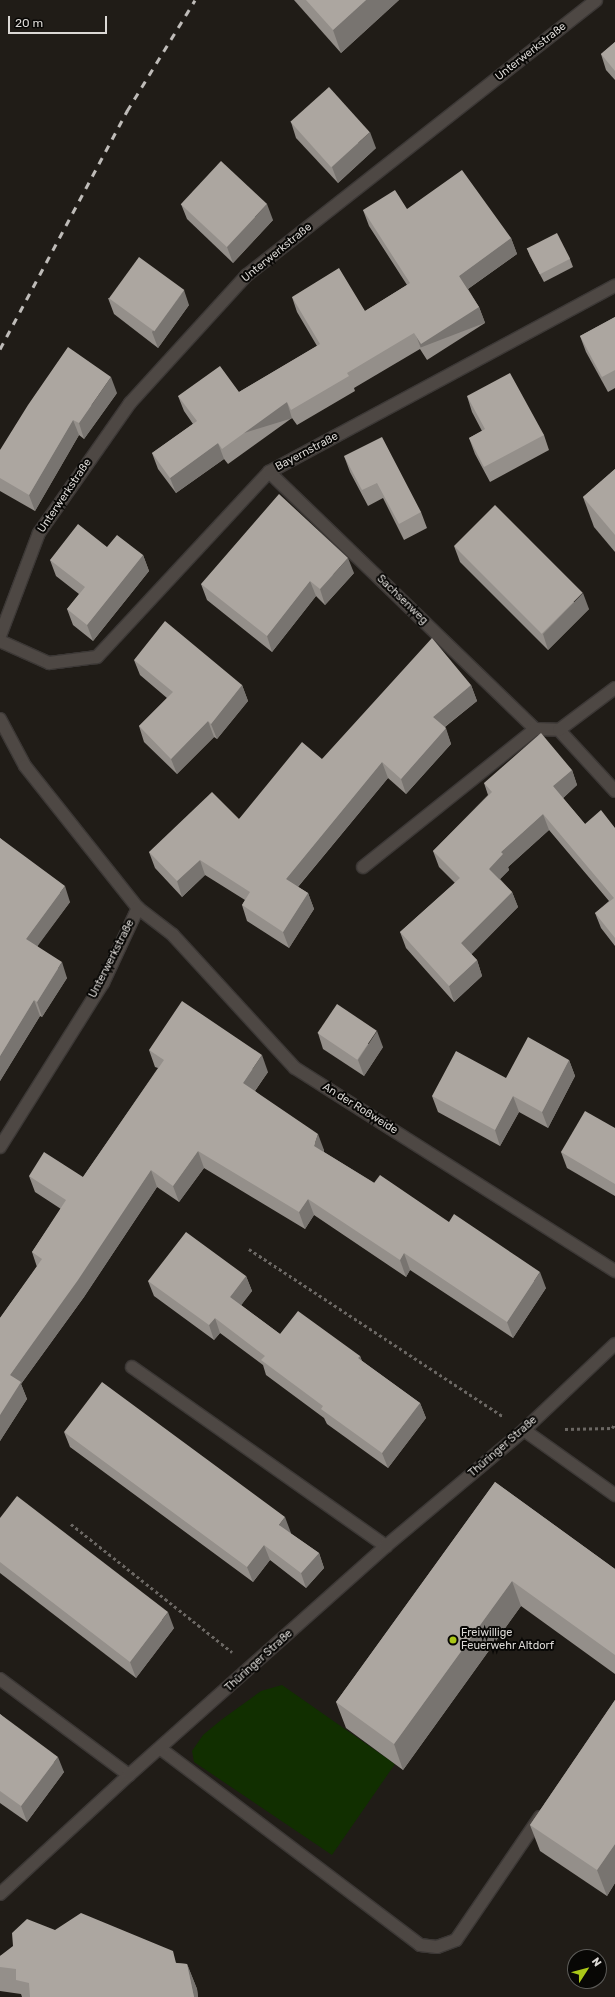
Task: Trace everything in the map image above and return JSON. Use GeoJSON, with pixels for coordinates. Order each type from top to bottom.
{"type":"FeatureCollection","features":[{"type":"Feature","properties":{"kind":"street","name":"Unterwerkstraße"},"geometry":{"type":"LineString","coordinates":[[0,636],[39,533],[130,403],[247,275],[596,0]]}},
{"type":"Feature","properties":{"kind":"street","name":"Bayernstraße"},"geometry":{"type":"LineString","coordinates":[[0,641],[49,663],[97,657],[269,472],[615,286]]}},
{"type":"Feature","properties":{"kind":"street","name":"Sachsenweg"},"geometry":{"type":"LineString","coordinates":[[269,472],[535,729]]}},
{"type":"Feature","properties":{"kind":"street"},"geometry":{"type":"LineString","coordinates":[[363,867],[535,729],[559,730],[615,688]]}},
{"type":"Feature","properties":{"kind":"street","name":"Unterwerkstraße"},"geometry":{"type":"LineString","coordinates":[[0,719],[25,766],[138,908],[102,983],[0,1147]]}},
{"type":"Feature","properties":{"kind":"street"},"geometry":{"type":"LineString","coordinates":[[559,730],[615,791]]}},
{"type":"Feature","properties":{"kind":"street","name":"An der Roßweide"},"geometry":{"type":"LineString","coordinates":[[138,908],[173,935],[295,1068],[615,1271]]}},
{"type":"Feature","properties":{"kind":"street","name":"Thüringer Straße"},"geometry":{"type":"LineString","coordinates":[[0,1894],[129,1775],[161,1749],[252,1668],[386,1546],[524,1430],[615,1344]]}},
{"type":"Feature","properties":{"kind":"street"},"geometry":{"type":"LineString","coordinates":[[132,1367],[386,1546]]}},
{"type":"Feature","properties":{"kind":"street"},"geometry":{"type":"LineString","coordinates":[[524,1430],[615,1495]]}},
{"type":"Feature","properties":{"kind":"street"},"geometry":{"type":"LineString","coordinates":[[0,1679],[129,1775]]}},
{"type":"Feature","properties":{"kind":"street"},"geometry":{"type":"LineString","coordinates":[[161,1749],[420,1945],[437,1947],[456,1940],[549,1804]]}},
{"type":"Feature","properties":{"kind":"path"},"geometry":{"type":"LineString","coordinates":[[249,1249],[524,1430],[612,1428],[615,1424]]}},
{"type":"Feature","properties":{"kind":"path"},"geometry":{"type":"LineString","coordinates":[[71,1524],[252,1668]]}},
{"type":"Feature","properties":{"kind":"green space"},"geometry":{"type":"Polygon","coordinates":[[[282,1685],[395,1764],[332,1855],[194,1762],[192,1751],[203,1735],[261,1691],[282,1685]]]}},
{"type":"Feature","properties":{"kind":"building"},"geometry":{"type":"Polygon","coordinates":[[[306,0],[366,0],[333,30],[306,0]]]}},
{"type":"Feature","properties":{"kind":"building"},"geometry":{"type":"Polygon","coordinates":[[[615,42],[615,71],[601,54],[615,42]]]}},
{"type":"Feature","properties":{"kind":"building"},"geometry":{"type":"Polygon","coordinates":[[[329,87],[370,132],[331,167],[290,122],[329,87]]]}},
{"type":"Feature","properties":{"kind":"building"},"geometry":{"type":"Polygon","coordinates":[[[221,161],[267,204],[227,247],[181,204],[221,161]]]}},
{"type":"Feature","properties":{"kind":"building"},"geometry":{"type":"Polygon","coordinates":[[[462,170],[511,238],[459,276],[479,307],[421,344],[414,333],[347,373],[349,376],[291,410],[287,402],[222,449],[218,443],[170,478],[152,453],[197,421],[178,396],[220,366],[239,392],[320,344],[292,297],[339,268],[365,311],[410,283],[363,210],[395,190],[407,209],[462,170]]]}},
{"type":"Feature","properties":{"kind":"building"},"geometry":{"type":"Polygon","coordinates":[[[557,233],[570,259],[540,274],[527,248],[557,233]]]}},
{"type":"Feature","properties":{"kind":"building"},"geometry":{"type":"Polygon","coordinates":[[[139,257],[184,290],[154,331],[109,298],[139,257]]]}},
{"type":"Feature","properties":{"kind":"building"},"geometry":{"type":"Polygon","coordinates":[[[615,317],[615,370],[602,377],[580,336],[615,317]]]}},
{"type":"Feature","properties":{"kind":"building"},"geometry":{"type":"Polygon","coordinates":[[[68,347],[111,377],[79,423],[73,420],[29,495],[0,478],[0,450],[28,405],[68,347]]]}},
{"type":"Feature","properties":{"kind":"building"},"geometry":{"type":"Polygon","coordinates":[[[510,373],[544,435],[484,467],[469,438],[485,429],[467,396],[510,373]]]}},
{"type":"Feature","properties":{"kind":"building"},"geometry":{"type":"Polygon","coordinates":[[[382,437],[421,512],[399,524],[377,483],[362,490],[344,456],[382,437]]]}},
{"type":"Feature","properties":{"kind":"building"},"geometry":{"type":"Polygon","coordinates":[[[615,469],[615,535],[583,497],[615,469]]]}},
{"type":"Feature","properties":{"kind":"building"},"geometry":{"type":"Polygon","coordinates":[[[279,494],[348,558],[320,589],[310,581],[267,636],[201,584],[279,494]]]}},
{"type":"Feature","properties":{"kind":"building"},"geometry":{"type":"Polygon","coordinates":[[[495,505],[583,593],[542,634],[454,546],[495,505]]]}},
{"type":"Feature","properties":{"kind":"building"},"geometry":{"type":"Polygon","coordinates":[[[78,524],[107,547],[117,535],[143,555],[87,625],[67,609],[85,587],[50,560],[78,524]]]}},
{"type":"Feature","properties":{"kind":"building"},"geometry":{"type":"Polygon","coordinates":[[[165,621],[242,685],[211,724],[208,721],[171,759],[139,726],[173,692],[134,660],[165,621]]]}},
{"type":"Feature","properties":{"kind":"building"},"geometry":{"type":"Polygon","coordinates":[[[432,638],[471,685],[433,717],[446,728],[401,779],[382,762],[286,879],[308,893],[283,932],[242,905],[250,892],[200,860],[177,881],[149,852],[212,792],[239,819],[302,742],[322,759],[432,638]]]}},
{"type":"Feature","properties":{"kind":"building"},"geometry":{"type":"Polygon","coordinates":[[[541,733],[572,770],[553,786],[585,824],[601,810],[615,828],[615,938],[595,913],[614,898],[543,814],[501,852],[503,854],[489,869],[512,892],[461,943],[477,960],[449,986],[400,932],[460,878],[433,851],[492,792],[484,783],[541,733]]]}},
{"type":"Feature","properties":{"kind":"building"},"geometry":{"type":"Polygon","coordinates":[[[0,838],[65,886],[26,939],[62,962],[37,1002],[34,1000],[0,1056],[0,838]]]}},
{"type":"Feature","properties":{"kind":"building"},"geometry":{"type":"Polygon","coordinates":[[[182,1001],[262,1055],[243,1083],[318,1134],[314,1146],[374,1183],[380,1175],[449,1222],[454,1214],[540,1272],[507,1322],[404,1253],[400,1260],[308,1199],[299,1212],[198,1151],[173,1186],[151,1170],[78,1280],[10,1375],[21,1382],[0,1415],[0,1318],[42,1259],[32,1252],[66,1200],[29,1176],[44,1152],[83,1177],[164,1060],[149,1050],[182,1001]]]}},
{"type":"Feature","properties":{"kind":"building"},"geometry":{"type":"Polygon","coordinates":[[[337,1004],[377,1031],[357,1060],[317,1033],[337,1004]]]}},
{"type":"Feature","properties":{"kind":"building"},"geometry":{"type":"Polygon","coordinates":[[[528,1037],[569,1060],[542,1112],[513,1096],[495,1130],[432,1096],[456,1051],[506,1078],[528,1037]]]}},
{"type":"Feature","properties":{"kind":"building"},"geometry":{"type":"Polygon","coordinates":[[[585,1111],[615,1128],[615,1184],[561,1152],[585,1111]]]}},
{"type":"Feature","properties":{"kind":"building"},"geometry":{"type":"Polygon","coordinates":[[[186,1232],[246,1276],[230,1297],[280,1334],[298,1311],[360,1356],[358,1358],[420,1403],[382,1453],[321,1409],[323,1406],[261,1360],[265,1356],[215,1318],[209,1325],[148,1281],[186,1232]]]}},
{"type":"Feature","properties":{"kind":"building"},"geometry":{"type":"Polygon","coordinates":[[[102,1382],[285,1517],[279,1525],[319,1553],[301,1573],[264,1545],[247,1567],[64,1432],[102,1382]]]}},
{"type":"Feature","properties":{"kind":"building","name":"Freiwillige Feuerwehr Altdorf"},"geometry":{"type":"Polygon","coordinates":[[[495,1482],[615,1569],[615,1655],[512,1581],[394,1744],[336,1702],[495,1482]]]}},
{"type":"Feature","properties":{"kind":"building"},"geometry":{"type":"Polygon","coordinates":[[[17,1496],[168,1612],[130,1662],[0,1562],[0,1518],[17,1496]]]}},
{"type":"Feature","properties":{"kind":"building"},"geometry":{"type":"Polygon","coordinates":[[[615,1700],[615,1844],[597,1870],[530,1825],[615,1700]]]}},
{"type":"Feature","properties":{"kind":"building"},"geometry":{"type":"Polygon","coordinates":[[[0,1714],[58,1757],[21,1806],[0,1791],[0,1714]]]}},
{"type":"Feature","properties":{"kind":"building"},"geometry":{"type":"Polygon","coordinates":[[[81,1913],[173,1951],[176,1963],[187,1964],[194,1997],[30,1997],[29,1983],[16,1980],[16,1969],[0,1967],[0,1956],[13,1946],[12,1933],[27,1919],[55,1930],[81,1913]]]}},
{"type":"Feature","properties":{"kind":"railway"},"geometry":{"type":"LineString","coordinates":[[0,349],[127,111],[195,0]]}},
{"type":"Feature","properties":{"kind":"place","name":"Freiwillige Feuerwehr Altdorf"},"geometry":{"type":"Point","coordinates":[453,1640]}}]}
